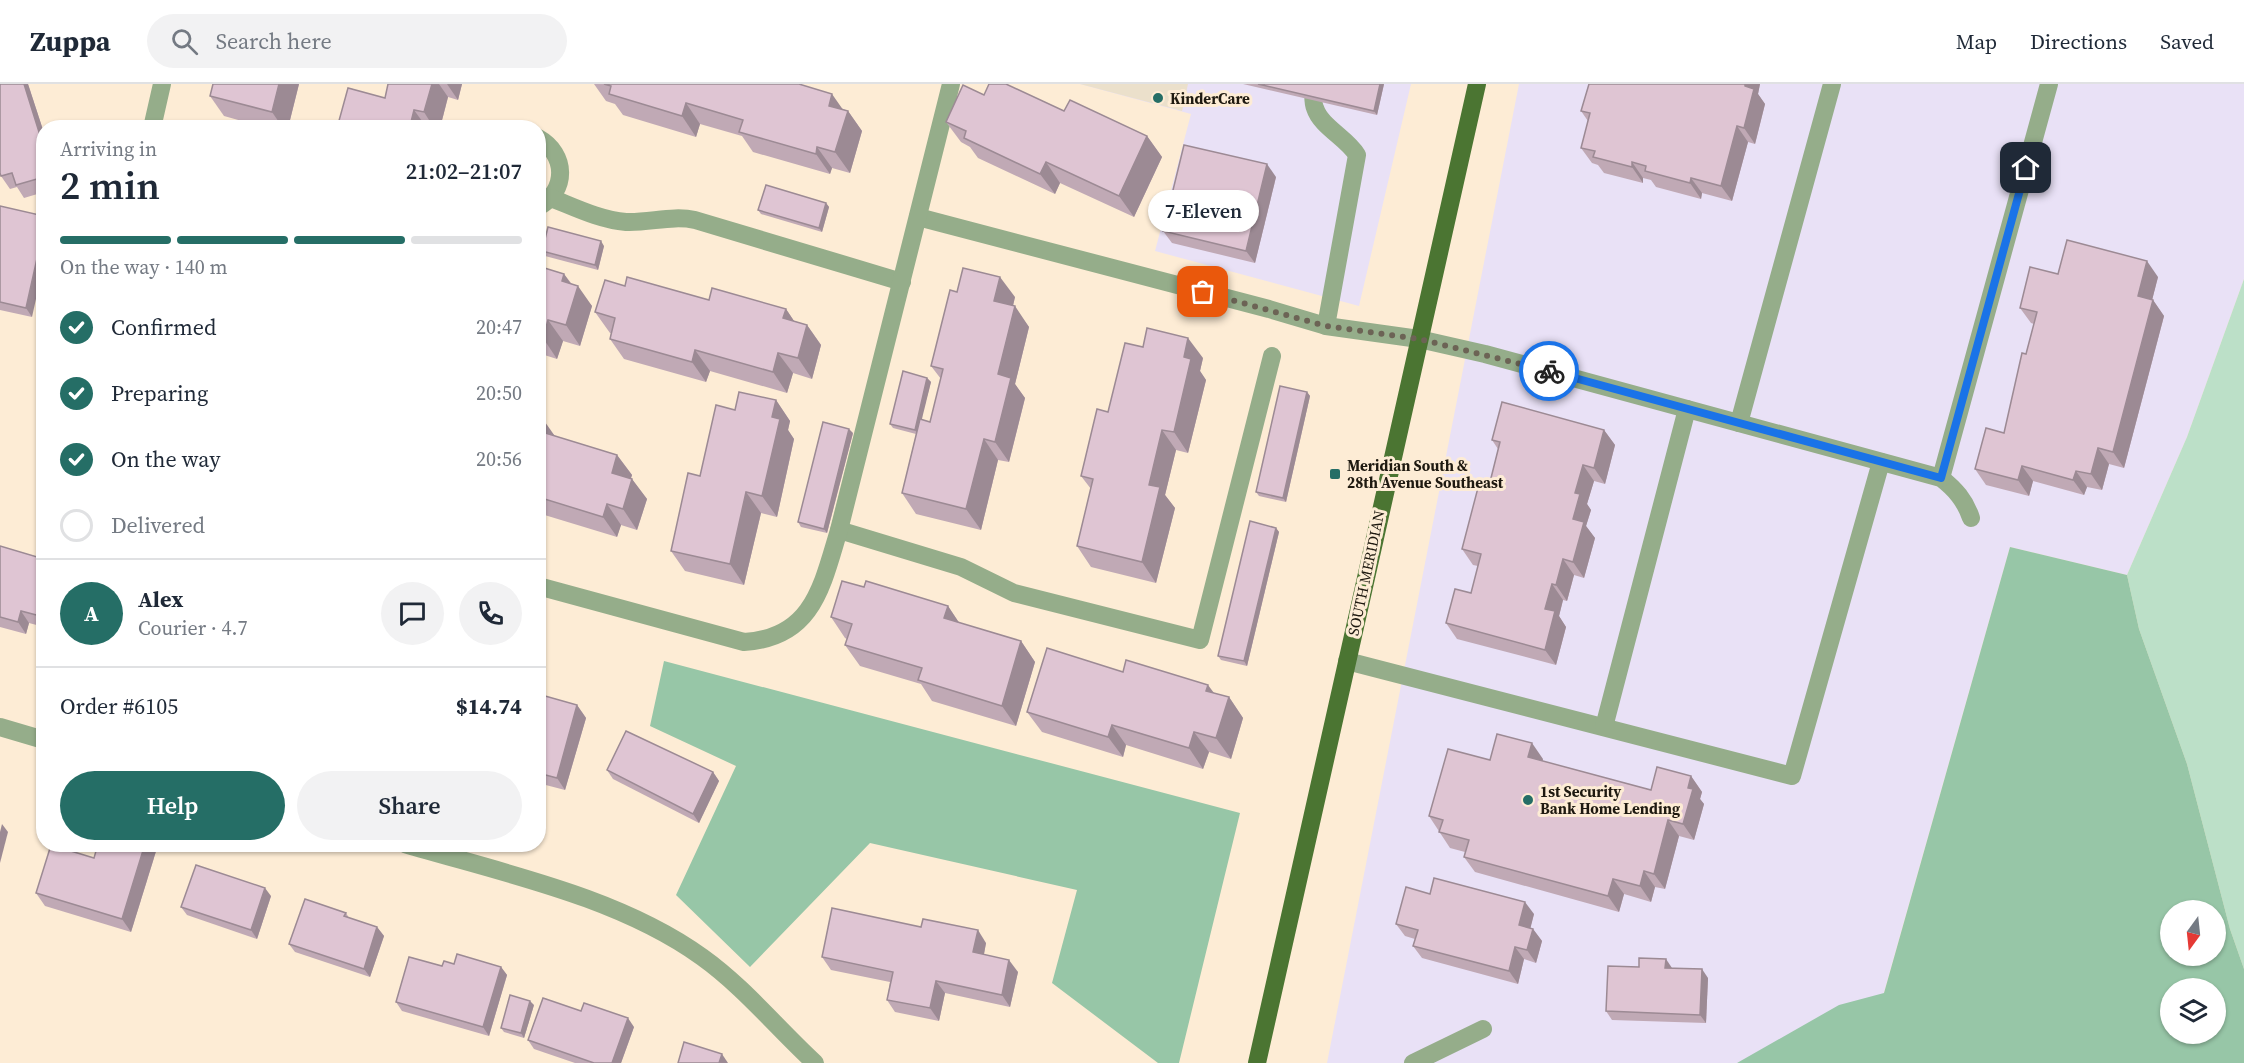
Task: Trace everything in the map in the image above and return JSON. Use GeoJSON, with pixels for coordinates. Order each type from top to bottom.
{"type":"FeatureCollection","features":[{"type":"Feature","properties":{"kind":"main road","name":"SOUTH MERIDIAN"},"geometry":{"type":"LineString","coordinates":[[1257,1063],[1478,84]]}},
{"type":"Feature","properties":{"kind":"street"},"geometry":{"type":"LineString","coordinates":[[154,120],[162,84]]}},
{"type":"Feature","properties":{"kind":"street"},"geometry":{"type":"LineString","coordinates":[[546,588],[726,639],[744,642],[767,641],[787,632],[810,606],[825,578],[839,530],[951,84]]}},
{"type":"Feature","properties":{"kind":"street"},"geometry":{"type":"LineString","coordinates":[[1313,84],[1315,108],[1322,119],[1352,145],[1357,155],[1326,326]]}},
{"type":"Feature","properties":{"kind":"street"},"geometry":{"type":"LineString","coordinates":[[1739,423],[1832,84]]}},
{"type":"Feature","properties":{"kind":"street"},"geometry":{"type":"LineString","coordinates":[[1941,478],[2049,84]]}},
{"type":"Feature","properties":{"kind":"street"},"geometry":{"type":"LineString","coordinates":[[546,144],[553,150],[561,166],[558,188],[546,201]]}},
{"type":"Feature","properties":{"kind":"street"},"geometry":{"type":"LineString","coordinates":[[546,202],[627,222],[683,218],[695,220],[902,282]]}},
{"type":"Feature","properties":{"kind":"street"},"geometry":{"type":"LineString","coordinates":[[918,217],[1326,326],[1419,339],[1941,478],[1954,488],[1967,507],[1971,518]]}},
{"type":"Feature","properties":{"kind":"street"},"geometry":{"type":"LineString","coordinates":[[839,530],[961,567],[1014,593],[1200,640],[1272,356]]}},
{"type":"Feature","properties":{"kind":"street"},"geometry":{"type":"LineString","coordinates":[[1604,727],[1687,409]]}},
{"type":"Feature","properties":{"kind":"street"},"geometry":{"type":"LineString","coordinates":[[1347,661],[1792,776],[1881,462]]}},
{"type":"Feature","properties":{"kind":"street"},"geometry":{"type":"LineString","coordinates":[[0,728],[36,738]]}},
{"type":"Feature","properties":{"kind":"street"},"geometry":{"type":"LineString","coordinates":[[432,852],[565,892],[622,914],[680,942],[728,978],[815,1063]]}},
{"type":"Feature","properties":{"kind":"street"},"geometry":{"type":"LineString","coordinates":[[1413,1063],[1484,1029]]}},
{"type":"Feature","properties":{"kind":"shaded area"},"geometry":{"type":"Polygon","coordinates":[[[1080,84],[1411,84],[1359,306],[1155,251],[1191,114],[1080,84]]]}},
{"type":"Feature","properties":{"kind":"shaded area","name":"KinderCare"},"geometry":{"type":"Polygon","coordinates":[[[1080,84],[1188,84],[1182,111],[1080,84]]]}},
{"type":"Feature","properties":{"kind":"shaded area"},"geometry":{"type":"Polygon","coordinates":[[[1519,84],[2244,84],[2244,279],[2187,437],[2127,575],[2010,547],[1864,1063],[1327,1063],[1519,84]]]}},
{"type":"Feature","properties":{"kind":"green space"},"geometry":{"type":"Polygon","coordinates":[[[2244,279],[2244,969],[2230,929],[2226,914],[2226,900],[2222,900],[2187,764],[2139,629],[2127,575],[2187,437],[2244,279]]]}},
{"type":"Feature","properties":{"kind":"green space"},"geometry":{"type":"Polygon","coordinates":[[[2010,547],[2127,575],[2139,629],[2187,764],[2222,900],[2160,900],[2160,966],[2226,966],[2226,914],[2244,969],[2244,1063],[1737,1063],[1839,1005],[1884,993],[2010,547]]]}},
{"type":"Feature","properties":{"kind":"green space"},"geometry":{"type":"Polygon","coordinates":[[[664,661],[1240,813],[1179,1063],[1158,1063],[1052,983],[1077,890],[870,843],[750,967],[676,895],[736,766],[650,726],[664,661]]]}},
{"type":"Feature","properties":{"kind":"building"},"geometry":{"type":"Polygon","coordinates":[[[0,84],[24,84],[36,122],[36,179],[16,185],[12,173],[1,176],[0,84]]]}},
{"type":"Feature","properties":{"kind":"building"},"geometry":{"type":"Polygon","coordinates":[[[213,84],[279,84],[272,112],[210,96],[213,84]]]}},
{"type":"Feature","properties":{"kind":"building"},"geometry":{"type":"Polygon","coordinates":[[[388,84],[432,84],[424,112],[414,110],[412,120],[339,120],[348,88],[385,98],[388,84]]]}},
{"type":"Feature","properties":{"kind":"building"},"geometry":{"type":"Polygon","coordinates":[[[604,84],[799,84],[832,94],[829,106],[848,111],[835,152],[817,147],[816,154],[739,132],[743,120],[686,103],[682,116],[609,94],[611,86],[604,84]]]}},
{"type":"Feature","properties":{"kind":"building"},"geometry":{"type":"Polygon","coordinates":[[[989,84],[1006,84],[1064,111],[1070,100],[1147,136],[1119,196],[1046,162],[1040,174],[964,138],[966,131],[946,122],[963,85],[984,95],[989,84]]]}},
{"type":"Feature","properties":{"kind":"building"},"geometry":{"type":"Polygon","coordinates":[[[1258,84],[1380,84],[1374,111],[1258,84]]]}},
{"type":"Feature","properties":{"kind":"building"},"geometry":{"type":"Polygon","coordinates":[[[1589,84],[1745,84],[1754,89],[1744,128],[1737,126],[1721,186],[1691,178],[1690,183],[1645,171],[1646,166],[1632,162],[1632,167],[1593,157],[1595,151],[1581,148],[1590,113],[1581,111],[1589,84]]]}},
{"type":"Feature","properties":{"kind":"building"},"geometry":{"type":"Polygon","coordinates":[[[1184,145],[1267,164],[1246,251],[1163,231],[1184,145]]]}},
{"type":"Feature","properties":{"kind":"building"},"geometry":{"type":"Polygon","coordinates":[[[766,185],[826,203],[819,228],[758,210],[766,185]]]}},
{"type":"Feature","properties":{"kind":"building"},"geometry":{"type":"Polygon","coordinates":[[[0,206],[36,214],[36,263],[26,308],[0,302],[0,206]]]}},
{"type":"Feature","properties":{"kind":"building"},"geometry":{"type":"Polygon","coordinates":[[[548,227],[601,241],[595,265],[546,252],[548,227]]]}},
{"type":"Feature","properties":{"kind":"building"},"geometry":{"type":"Polygon","coordinates":[[[2067,240],[2147,261],[2138,296],[2153,300],[2113,452],[2098,448],[2091,474],[2076,471],[2073,480],[2022,466],[2018,480],[1975,469],[1986,428],[2004,433],[2022,353],[2026,354],[2037,312],[2020,308],[2030,267],[2058,274],[2067,240]]]}},
{"type":"Feature","properties":{"kind":"building"},"geometry":{"type":"Polygon","coordinates":[[[546,268],[564,274],[562,281],[578,286],[566,325],[548,320],[546,327],[546,268]]]}},
{"type":"Feature","properties":{"kind":"building"},"geometry":{"type":"Polygon","coordinates":[[[963,268],[1000,277],[994,301],[1015,306],[998,374],[1011,378],[995,442],[984,439],[966,509],[902,493],[920,419],[930,422],[943,369],[931,366],[950,290],[957,292],[963,268]]]}},
{"type":"Feature","properties":{"kind":"building"},"geometry":{"type":"Polygon","coordinates":[[[627,277],[709,300],[712,288],[786,309],[783,318],[807,325],[798,358],[778,353],[773,372],[695,350],[692,362],[610,339],[615,318],[595,312],[605,280],[625,286],[627,277]]]}},
{"type":"Feature","properties":{"kind":"building"},"geometry":{"type":"Polygon","coordinates":[[[1147,328],[1188,338],[1184,357],[1191,359],[1174,432],[1162,430],[1149,485],[1160,487],[1142,562],[1077,546],[1093,479],[1081,476],[1097,409],[1108,412],[1125,343],[1143,347],[1147,328]]]}},
{"type":"Feature","properties":{"kind":"building"},"geometry":{"type":"Polygon","coordinates":[[[903,371],[927,378],[915,430],[890,424],[903,371]]]}},
{"type":"Feature","properties":{"kind":"building"},"geometry":{"type":"Polygon","coordinates":[[[1280,386],[1307,392],[1283,498],[1256,492],[1280,386]]]}},
{"type":"Feature","properties":{"kind":"building"},"geometry":{"type":"Polygon","coordinates":[[[739,392],[776,400],[772,417],[780,419],[762,496],[746,492],[730,564],[671,551],[688,473],[700,476],[716,405],[735,410],[739,392]]]}},
{"type":"Feature","properties":{"kind":"building"},"geometry":{"type":"Polygon","coordinates":[[[1502,402],[1604,430],[1594,468],[1583,465],[1575,493],[1580,494],[1573,519],[1584,522],[1573,562],[1563,559],[1556,585],[1552,584],[1545,609],[1555,611],[1545,650],[1446,623],[1455,589],[1471,593],[1481,554],[1462,549],[1480,480],[1490,482],[1500,442],[1492,440],[1502,402]]]}},
{"type":"Feature","properties":{"kind":"building"},"geometry":{"type":"Polygon","coordinates":[[[823,422],[849,429],[824,529],[798,522],[823,422]]]}},
{"type":"Feature","properties":{"kind":"building"},"geometry":{"type":"Polygon","coordinates":[[[546,433],[617,455],[612,473],[632,479],[623,509],[607,504],[603,517],[546,499],[546,433]]]}},
{"type":"Feature","properties":{"kind":"building"},"geometry":{"type":"Polygon","coordinates":[[[1250,521],[1276,528],[1244,661],[1218,656],[1250,521]]]}},
{"type":"Feature","properties":{"kind":"building"},"geometry":{"type":"Polygon","coordinates":[[[0,546],[36,557],[36,615],[21,611],[18,622],[0,617],[0,546]]]}},
{"type":"Feature","properties":{"kind":"building"},"geometry":{"type":"Polygon","coordinates":[[[842,581],[864,587],[866,581],[948,606],[944,618],[1021,641],[1002,706],[918,680],[922,668],[845,645],[852,624],[831,617],[842,581]]]}},
{"type":"Feature","properties":{"kind":"building"},"geometry":{"type":"Polygon","coordinates":[[[1047,648],[1123,672],[1126,660],[1208,685],[1206,691],[1229,697],[1216,738],[1194,732],[1189,748],[1112,725],[1108,737],[1027,712],[1047,648]]]}},
{"type":"Feature","properties":{"kind":"building"},"geometry":{"type":"Polygon","coordinates":[[[546,696],[577,705],[557,778],[546,775],[546,696]]]}},
{"type":"Feature","properties":{"kind":"building"},"geometry":{"type":"Polygon","coordinates":[[[626,731],[713,772],[693,814],[607,770],[626,731]]]}},
{"type":"Feature","properties":{"kind":"building"},"geometry":{"type":"Polygon","coordinates":[[[1497,734],[1532,743],[1528,757],[1651,790],[1657,767],[1691,776],[1688,788],[1693,789],[1683,824],[1668,820],[1654,874],[1644,871],[1640,886],[1613,879],[1608,896],[1464,857],[1469,840],[1439,832],[1443,820],[1429,816],[1448,749],[1490,760],[1497,734]]]}},
{"type":"Feature","properties":{"kind":"building"},"geometry":{"type":"Polygon","coordinates":[[[49,852],[74,852],[94,858],[96,852],[143,852],[122,919],[36,893],[49,852]]]}},
{"type":"Feature","properties":{"kind":"building"},"geometry":{"type":"Polygon","coordinates":[[[196,865],[265,888],[251,930],[181,907],[196,865]]]}},
{"type":"Feature","properties":{"kind":"building"},"geometry":{"type":"Polygon","coordinates":[[[1434,878],[1525,902],[1519,925],[1533,929],[1527,950],[1515,947],[1509,971],[1413,946],[1418,930],[1396,924],[1406,887],[1430,894],[1434,878]]]}},
{"type":"Feature","properties":{"kind":"building"},"geometry":{"type":"Polygon","coordinates":[[[305,899],[346,913],[344,916],[377,927],[364,969],[289,944],[305,899]]]}},
{"type":"Feature","properties":{"kind":"building"},"geometry":{"type":"Polygon","coordinates":[[[832,908],[921,927],[923,919],[978,930],[973,952],[1009,960],[1002,995],[936,981],[930,1008],[887,1000],[893,972],[822,957],[832,908]]]}},
{"type":"Feature","properties":{"kind":"building"},"geometry":{"type":"Polygon","coordinates":[[[457,954],[501,967],[483,1027],[396,1002],[409,957],[442,966],[444,961],[454,964],[457,954]]]}},
{"type":"Feature","properties":{"kind":"building"},"geometry":{"type":"Polygon","coordinates":[[[1639,958],[1666,959],[1665,968],[1702,969],[1700,1015],[1606,1011],[1608,966],[1639,967],[1639,958]]]}},
{"type":"Feature","properties":{"kind":"building"},"geometry":{"type":"Polygon","coordinates":[[[510,995],[530,1001],[521,1033],[501,1028],[510,995]]]}},
{"type":"Feature","properties":{"kind":"building"},"geometry":{"type":"Polygon","coordinates":[[[543,998],[581,1011],[584,1003],[628,1018],[612,1063],[594,1063],[528,1040],[543,998]]]}},
{"type":"Feature","properties":{"kind":"building"},"geometry":{"type":"Polygon","coordinates":[[[684,1042],[722,1054],[719,1063],[678,1063],[684,1042]]]}},
{"type":"Feature","properties":{"kind":"way so far"},"geometry":{"type":"LineString","coordinates":[[1203,292],[1326,326],[1419,339],[1549,371]]}},
{"type":"Feature","properties":{"kind":"place","name":"KinderCare"},"geometry":{"type":"Point","coordinates":[1158,98]}},
{"type":"Feature","properties":{"kind":"place","name":"7-Eleven"},"geometry":{"type":"Point","coordinates":[1203,292]}},
{"type":"Feature","properties":{"kind":"place","name":"Meridian South & 28th Avenue Southeast"},"geometry":{"type":"Point","coordinates":[1335,474]}},
{"type":"Feature","properties":{"kind":"place","name":"1st Security Bank Home Lending"},"geometry":{"type":"Point","coordinates":[1528,800]}},
{"type":"Feature","properties":{"kind":"route"},"geometry":{"type":"LineString","coordinates":[[1549,371],[1941,478],[2026,168]]}}]}
